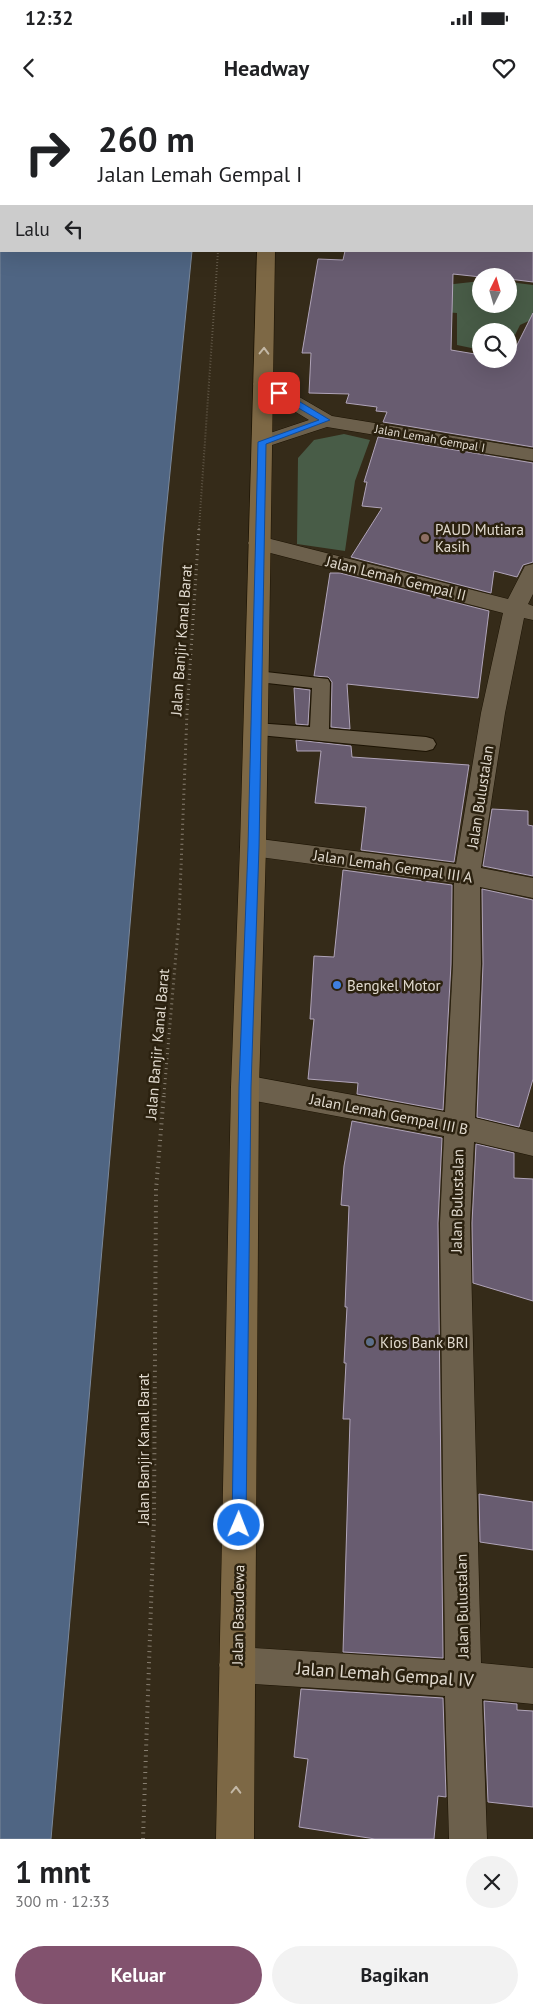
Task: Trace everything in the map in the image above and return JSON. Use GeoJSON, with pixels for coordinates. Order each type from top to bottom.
{"type":"FeatureCollection","features":[{"type":"Feature","properties":{"kind":"street","name":"Jalan Basudewa"},"geometry":{"type":"LineString","coordinates":[[235,1839],[245,1087],[258,677],[259,543],[266,252]]}},
{"type":"Feature","properties":{"kind":"street","name":"Jalan Lemah Gempal I"},"geometry":{"type":"LineString","coordinates":[[263,384],[326,420],[533,455]]}},
{"type":"Feature","properties":{"kind":"street","name":"Jalan Lemah Gempal I"},"geometry":{"type":"LineString","coordinates":[[262,442],[326,420]]}},
{"type":"Feature","properties":{"kind":"street","name":"Jalan Lemah Gempal II"},"geometry":{"type":"LineString","coordinates":[[259,543],[524,611]]}},
{"type":"Feature","properties":{"kind":"street","name":"Jalan Bulustalan"},"geometry":{"type":"LineString","coordinates":[[468,1839],[463,1679],[455,1223],[466,964],[467,876],[493,713],[524,611],[533,571]]}},
{"type":"Feature","properties":{"kind":"street","name":"Jalan Lemah Gempal III A"},"geometry":{"type":"LineString","coordinates":[[253,847],[467,876],[533,888]]}},
{"type":"Feature","properties":{"kind":"street","name":"Jalan Lemah Gempal III B"},"geometry":{"type":"LineString","coordinates":[[245,1087],[459,1127],[533,1144]]}},
{"type":"Feature","properties":{"kind":"street","name":"Jalan Lemah Gempal IV"},"geometry":{"type":"LineString","coordinates":[[237,1665],[463,1679],[533,1686]]}},
{"type":"Feature","properties":{"kind":"lane"},"geometry":{"type":"LineString","coordinates":[[258,677],[321,682],[319,734]]}},
{"type":"Feature","properties":{"kind":"lane"},"geometry":{"type":"LineString","coordinates":[[256,729],[426,744]]}},
{"type":"Feature","properties":{"kind":"path","name":"Jalan Banjir Kanal Barat"},"geometry":{"type":"LineString","coordinates":[[144,1839],[154,1518],[156,1190],[179,919],[187,713],[218,252]]}},
{"type":"Feature","properties":{"kind":"green space"},"geometry":{"type":"Polygon","coordinates":[[[472,282],[472,313],[517,313],[518,283],[533,285],[533,319],[520,325],[517,331],[517,323],[472,323],[472,348],[457,345],[457,313],[414,310],[436,286],[472,282]]]}},
{"type":"Feature","properties":{"kind":"green space"},"geometry":{"type":"Polygon","coordinates":[[[344,434],[370,440],[355,481],[345,551],[297,544],[298,458],[314,440],[344,434]]]}},
{"type":"Feature","properties":{"kind":"water"},"geometry":{"type":"Polygon","coordinates":[[[0,252],[192,252],[163,543],[51,1839],[0,1839],[0,252]]]}},
{"type":"Feature","properties":{"kind":"building"},"geometry":{"type":"Polygon","coordinates":[[[345,252],[533,252],[533,282],[518,280],[518,268],[472,268],[472,276],[453,274],[451,350],[472,354],[472,368],[517,368],[517,345],[533,313],[533,447],[383,422],[387,412],[376,411],[377,407],[346,403],[349,394],[309,393],[311,353],[302,353],[318,259],[343,260],[345,252]]]}},
{"type":"Feature","properties":{"kind":"building"},"geometry":{"type":"Polygon","coordinates":[[[378,437],[533,463],[533,562],[523,565],[517,577],[494,571],[491,593],[351,557],[382,508],[362,506],[367,482],[364,482],[378,437]]]}},
{"type":"Feature","properties":{"kind":"building"},"geometry":{"type":"Polygon","coordinates":[[[330,573],[340,573],[489,611],[478,698],[347,684],[350,729],[331,727],[332,682],[328,677],[314,676],[330,573]]]}},
{"type":"Feature","properties":{"kind":"building"},"geometry":{"type":"Polygon","coordinates":[[[294,688],[310,690],[308,725],[296,724],[294,688]]]}},
{"type":"Feature","properties":{"kind":"building"},"geometry":{"type":"Polygon","coordinates":[[[296,740],[351,746],[352,757],[469,765],[454,862],[361,850],[366,807],[315,803],[321,751],[297,751],[296,740]]]}},
{"type":"Feature","properties":{"kind":"building"},"geometry":{"type":"Polygon","coordinates":[[[492,809],[528,811],[528,825],[533,826],[533,876],[483,866],[492,809]]]}},
{"type":"Feature","properties":{"kind":"building"},"geometry":{"type":"Polygon","coordinates":[[[343,870],[452,885],[451,964],[443,1110],[357,1094],[358,1083],[308,1079],[314,1019],[310,1019],[314,956],[334,957],[343,870]]]}},
{"type":"Feature","properties":{"kind":"building"},"geometry":{"type":"Polygon","coordinates":[[[482,889],[533,900],[533,1079],[519,1127],[477,1117],[483,964],[482,889]]]}},
{"type":"Feature","properties":{"kind":"building"},"geometry":{"type":"Polygon","coordinates":[[[352,1121],[442,1138],[438,1223],[443,1658],[343,1652],[350,1419],[343,1419],[349,1206],[341,1205],[344,1166],[352,1121]]]}},
{"type":"Feature","properties":{"kind":"building"},"geometry":{"type":"Polygon","coordinates":[[[476,1144],[514,1153],[514,1178],[533,1179],[533,1301],[473,1283],[472,1223],[476,1144]]]}},
{"type":"Feature","properties":{"kind":"building"},"geometry":{"type":"Polygon","coordinates":[[[479,1494],[533,1502],[533,1550],[480,1542],[479,1494]]]}},
{"type":"Feature","properties":{"kind":"building"},"geometry":{"type":"Polygon","coordinates":[[[301,1689],[443,1698],[446,1797],[438,1796],[434,1839],[375,1839],[299,1827],[308,1759],[294,1757],[301,1689]]]}},
{"type":"Feature","properties":{"kind":"building"},"geometry":{"type":"Polygon","coordinates":[[[484,1701],[517,1704],[517,1710],[533,1711],[533,1807],[488,1802],[484,1701]]]}},
{"type":"Feature","properties":{"kind":"place","name":"PAUD Mutiara Kasih"},"geometry":{"type":"Point","coordinates":[425,538]}},
{"type":"Feature","properties":{"kind":"place","name":"Bengkel Motor"},"geometry":{"type":"Point","coordinates":[337,985]}},
{"type":"Feature","properties":{"kind":"place","name":"Kios Bank BRI"},"geometry":{"type":"Point","coordinates":[370,1342]}},
{"type":"Feature","properties":{"kind":"route"},"geometry":{"type":"LineString","coordinates":[[239,1525],[245,1087],[258,677],[262,442],[326,420],[279,393]]}}]}
